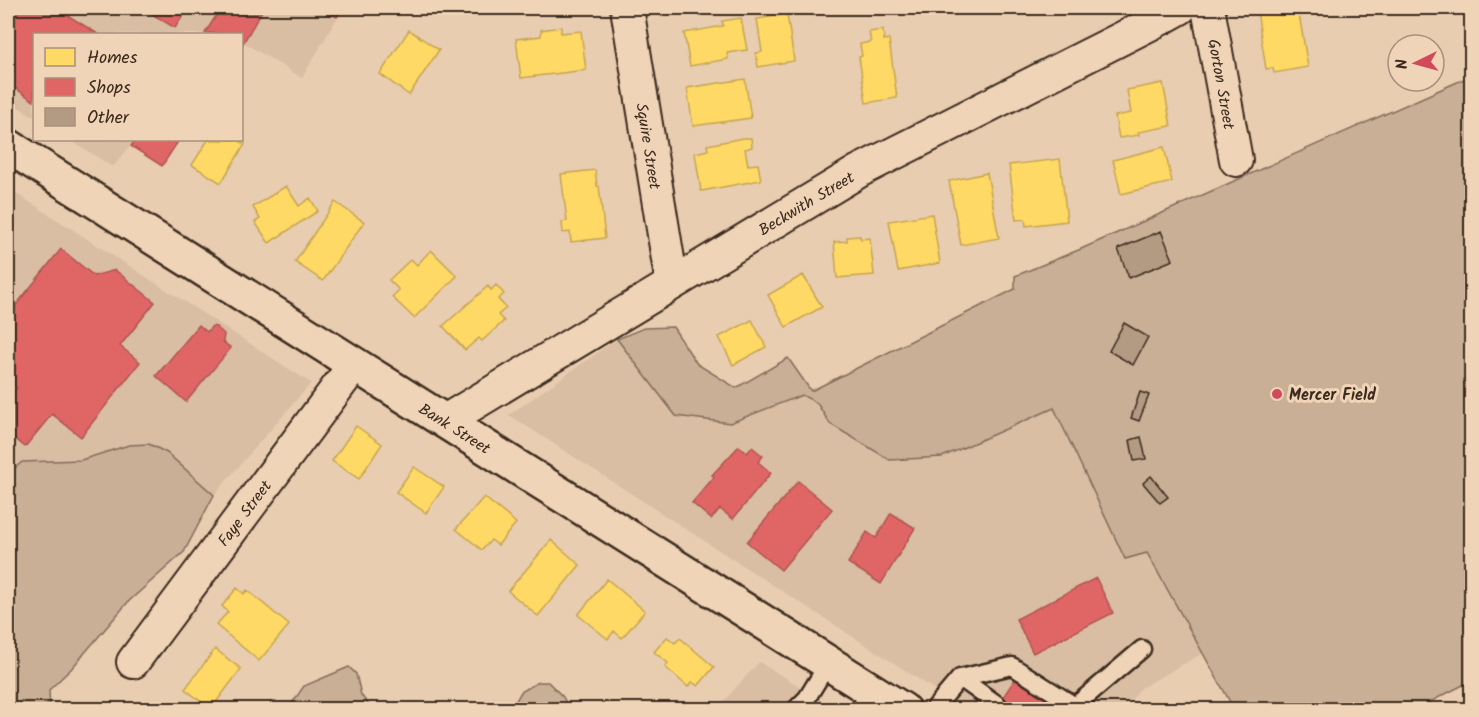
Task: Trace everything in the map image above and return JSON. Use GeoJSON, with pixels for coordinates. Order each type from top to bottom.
{"type":"FeatureCollection","features":[{"type":"Feature","properties":{"kind":"main road","name":"Bank Street"},"geometry":{"type":"LineString","coordinates":[[8,146],[829,662],[865,700],[903,710]]}},
{"type":"Feature","properties":{"kind":"street","name":"Squire Street"},"geometry":{"type":"LineString","coordinates":[[627,8],[672,284]]}},
{"type":"Feature","properties":{"kind":"street","name":"Beckwith Street"},"geometry":{"type":"LineString","coordinates":[[445,421],[860,171],[1180,8]]}},
{"type":"Feature","properties":{"kind":"street","name":"Gorton Street"},"geometry":{"type":"LineString","coordinates":[[1208,8],[1236,160]]}},
{"type":"Feature","properties":{"kind":"street","name":"Faye Street"},"geometry":{"type":"LineString","coordinates":[[133,662],[355,364]]}},
{"type":"Feature","properties":{"kind":"lane"},"geometry":{"type":"LineString","coordinates":[[933,710],[960,678],[1012,666],[1074,708],[1142,649]]}},
{"type":"Feature","properties":{"kind":"lane"},"geometry":{"type":"LineString","coordinates":[[795,710],[807,698],[829,662]]}},
{"type":"Feature","properties":{"kind":"lane"},"geometry":{"type":"LineString","coordinates":[[960,678],[998,705]]}},
{"type":"Feature","properties":{"kind":"shaded area"},"geometry":{"type":"Polygon","coordinates":[[[8,8],[343,8],[302,78],[243,42],[243,33],[33,33],[33,116],[8,100],[8,8]]]}},
{"type":"Feature","properties":{"kind":"shaded area","name":"Mercer Field"},"geometry":{"type":"Polygon","coordinates":[[[1471,76],[1471,681],[1416,709],[1234,709],[1147,553],[1125,559],[1054,408],[942,457],[890,460],[830,424],[817,403],[802,395],[730,423],[676,416],[617,339],[644,328],[673,327],[697,364],[736,388],[788,358],[811,391],[1015,289],[1015,276],[1433,93],[1446,93],[1446,87],[1471,76]]]}},
{"type":"Feature","properties":{"kind":"shaded area"},"geometry":{"type":"Polygon","coordinates":[[[72,141],[134,141],[113,167],[72,141]]]}},
{"type":"Feature","properties":{"kind":"shaded area"},"geometry":{"type":"Polygon","coordinates":[[[8,188],[311,383],[214,495],[167,453],[129,445],[81,460],[22,462],[8,474],[8,188]]]}},
{"type":"Feature","properties":{"kind":"shaded area"},"geometry":{"type":"Polygon","coordinates":[[[617,339],[677,416],[730,423],[810,392],[942,457],[1054,407],[1125,559],[1147,552],[1203,653],[1141,688],[1124,709],[965,709],[509,415],[617,339]]]}},
{"type":"Feature","properties":{"kind":"shaded area"},"geometry":{"type":"Polygon","coordinates":[[[149,444],[167,453],[214,495],[184,552],[128,602],[71,669],[49,690],[50,709],[8,709],[8,474],[22,462],[81,460],[129,445],[149,444]]]}},
{"type":"Feature","properties":{"kind":"shaded area"},"geometry":{"type":"Polygon","coordinates":[[[759,662],[837,709],[716,710],[759,662]]]}},
{"type":"Feature","properties":{"kind":"shaded area"},"geometry":{"type":"Polygon","coordinates":[[[349,667],[356,674],[361,695],[372,709],[288,709],[304,686],[349,667]]]}},
{"type":"Feature","properties":{"kind":"shaded area"},"geometry":{"type":"Polygon","coordinates":[[[538,682],[548,682],[563,697],[569,709],[511,709],[521,692],[538,682]]]}},
{"type":"Feature","properties":{"kind":"building: Homes"},"geometry":{"type":"Polygon","coordinates":[[[1298,8],[1308,67],[1274,73],[1273,68],[1266,69],[1257,11],[1298,8]]]}},
{"type":"Feature","properties":{"kind":"building: Homes"},"geometry":{"type":"Polygon","coordinates":[[[787,14],[794,61],[758,67],[756,53],[762,52],[757,19],[787,14]]]}},
{"type":"Feature","properties":{"kind":"building: Homes"},"geometry":{"type":"Polygon","coordinates":[[[741,18],[747,50],[727,53],[728,59],[690,66],[684,33],[723,26],[722,21],[741,18]]]}},
{"type":"Feature","properties":{"kind":"building: Homes"},"geometry":{"type":"Polygon","coordinates":[[[561,27],[561,33],[581,31],[586,70],[521,78],[516,39],[541,36],[541,30],[561,27]]]}},
{"type":"Feature","properties":{"kind":"building: Homes"},"geometry":{"type":"Polygon","coordinates":[[[409,30],[439,50],[409,95],[380,74],[409,30]]]}},
{"type":"Feature","properties":{"kind":"building: Homes"},"geometry":{"type":"Polygon","coordinates":[[[883,30],[884,40],[889,39],[897,98],[866,103],[859,57],[862,56],[860,44],[871,42],[869,32],[883,30]]]}},
{"type":"Feature","properties":{"kind":"building: Homes"},"geometry":{"type":"Polygon","coordinates":[[[745,79],[751,118],[693,126],[687,88],[745,79]]]}},
{"type":"Feature","properties":{"kind":"building: Homes"},"geometry":{"type":"Polygon","coordinates":[[[1163,83],[1171,126],[1119,138],[1115,116],[1131,113],[1127,90],[1163,83]]]}},
{"type":"Feature","properties":{"kind":"building: Homes"},"geometry":{"type":"Polygon","coordinates":[[[751,138],[752,147],[745,149],[748,165],[758,164],[761,180],[701,191],[695,153],[708,150],[707,145],[751,138]]]}},
{"type":"Feature","properties":{"kind":"building: Homes"},"geometry":{"type":"Polygon","coordinates":[[[207,141],[239,141],[245,144],[221,183],[192,165],[207,141]]]}},
{"type":"Feature","properties":{"kind":"building: Homes"},"geometry":{"type":"Polygon","coordinates":[[[1164,147],[1172,182],[1121,194],[1113,160],[1164,147]]]}},
{"type":"Feature","properties":{"kind":"building: Homes"},"geometry":{"type":"Polygon","coordinates":[[[1060,159],[1067,221],[1026,226],[1025,219],[1016,220],[1009,165],[1060,159]]]}},
{"type":"Feature","properties":{"kind":"building: Homes"},"geometry":{"type":"Polygon","coordinates":[[[595,170],[605,238],[571,242],[570,232],[563,233],[562,222],[567,221],[561,174],[595,170]]]}},
{"type":"Feature","properties":{"kind":"building: Homes"},"geometry":{"type":"Polygon","coordinates":[[[987,173],[999,238],[961,245],[949,181],[987,173]]]}},
{"type":"Feature","properties":{"kind":"building: Homes"},"geometry":{"type":"Polygon","coordinates":[[[286,186],[299,206],[310,198],[318,211],[269,243],[255,222],[260,219],[253,207],[286,186]]]}},
{"type":"Feature","properties":{"kind":"building: Homes"},"geometry":{"type":"Polygon","coordinates":[[[335,202],[364,222],[323,281],[295,262],[335,202]]]}},
{"type":"Feature","properties":{"kind":"building: Homes"},"geometry":{"type":"Polygon","coordinates":[[[932,214],[940,263],[898,271],[889,221],[932,214]]]}},
{"type":"Feature","properties":{"kind":"building: Homes"},"geometry":{"type":"Polygon","coordinates":[[[860,236],[861,239],[870,238],[874,275],[837,278],[834,242],[847,241],[847,237],[860,236]]]}},
{"type":"Feature","properties":{"kind":"building: Homes"},"geometry":{"type":"Polygon","coordinates":[[[431,250],[457,276],[414,318],[392,297],[399,290],[389,280],[411,259],[417,265],[431,250]]]}},
{"type":"Feature","properties":{"kind":"building: Homes"},"geometry":{"type":"Polygon","coordinates":[[[803,275],[822,307],[786,327],[768,295],[803,275]]]}},
{"type":"Feature","properties":{"kind":"building: Homes"},"geometry":{"type":"Polygon","coordinates":[[[496,285],[504,294],[498,299],[506,308],[498,315],[504,321],[482,341],[479,338],[465,350],[443,326],[488,286],[491,290],[496,285]]]}},
{"type":"Feature","properties":{"kind":"building: Homes"},"geometry":{"type":"Polygon","coordinates":[[[752,320],[766,347],[733,365],[719,337],[752,320]]]}},
{"type":"Feature","properties":{"kind":"building: Homes"},"geometry":{"type":"Polygon","coordinates":[[[356,426],[382,444],[359,479],[332,461],[356,426]]]}},
{"type":"Feature","properties":{"kind":"building: Homes"},"geometry":{"type":"Polygon","coordinates":[[[414,467],[444,487],[426,513],[396,492],[414,467]]]}},
{"type":"Feature","properties":{"kind":"building: Homes"},"geometry":{"type":"Polygon","coordinates":[[[484,497],[516,523],[498,545],[491,540],[482,550],[456,529],[484,497]]]}},
{"type":"Feature","properties":{"kind":"building: Homes"},"geometry":{"type":"Polygon","coordinates":[[[551,540],[580,565],[538,616],[508,591],[551,540]]]}},
{"type":"Feature","properties":{"kind":"building: Homes"},"geometry":{"type":"Polygon","coordinates":[[[607,579],[645,611],[622,638],[614,631],[608,639],[578,615],[607,579]]]}},
{"type":"Feature","properties":{"kind":"building: Homes"},"geometry":{"type":"Polygon","coordinates":[[[237,588],[244,594],[247,590],[289,625],[259,661],[216,625],[228,612],[222,606],[237,588]]]}},
{"type":"Feature","properties":{"kind":"building: Homes"},"geometry":{"type":"Polygon","coordinates":[[[667,637],[675,643],[680,638],[714,667],[698,686],[692,682],[688,687],[665,667],[668,663],[654,652],[667,637]]]}},
{"type":"Feature","properties":{"kind":"building: Homes"},"geometry":{"type":"Polygon","coordinates":[[[215,649],[241,669],[211,709],[185,689],[215,649]]]}},
{"type":"Feature","properties":{"kind":"building: Shops"},"geometry":{"type":"Polygon","coordinates":[[[8,8],[56,8],[96,33],[33,33],[33,100],[8,83],[8,8]]]}},
{"type":"Feature","properties":{"kind":"building: Shops"},"geometry":{"type":"Polygon","coordinates":[[[142,8],[188,8],[175,28],[142,8]]]}},
{"type":"Feature","properties":{"kind":"building: Shops"},"geometry":{"type":"Polygon","coordinates":[[[221,8],[263,9],[243,43],[243,33],[205,33],[221,8]]]}},
{"type":"Feature","properties":{"kind":"building: Shops"},"geometry":{"type":"Polygon","coordinates":[[[321,8],[343,8],[337,17],[321,8]]]}},
{"type":"Feature","properties":{"kind":"building: Shops"},"geometry":{"type":"Polygon","coordinates":[[[134,141],[178,141],[162,166],[131,146],[134,141]]]}},
{"type":"Feature","properties":{"kind":"building: Shops"},"geometry":{"type":"Polygon","coordinates":[[[61,249],[94,276],[115,270],[155,302],[120,346],[140,362],[81,437],[52,414],[25,447],[8,433],[8,400],[17,388],[8,381],[8,315],[61,249]]]}},
{"type":"Feature","properties":{"kind":"building: Shops"},"geometry":{"type":"Polygon","coordinates":[[[199,325],[207,332],[212,326],[216,327],[224,334],[223,342],[231,348],[186,402],[156,376],[199,325]]]}},
{"type":"Feature","properties":{"kind":"building: Shops"},"geometry":{"type":"Polygon","coordinates":[[[739,446],[747,453],[752,447],[763,456],[758,462],[771,473],[733,519],[720,509],[711,519],[692,503],[714,477],[712,475],[739,446]]]}},
{"type":"Feature","properties":{"kind":"building: Shops"},"geometry":{"type":"Polygon","coordinates":[[[798,481],[832,509],[781,570],[747,542],[798,481]]]}},
{"type":"Feature","properties":{"kind":"building: Shops"},"geometry":{"type":"Polygon","coordinates":[[[891,513],[915,528],[881,584],[848,563],[867,532],[876,538],[891,513]]]}},
{"type":"Feature","properties":{"kind":"building: Shops"},"geometry":{"type":"Polygon","coordinates":[[[1096,578],[1113,613],[1033,653],[1016,619],[1096,578]]]}},
{"type":"Feature","properties":{"kind":"building: Shops"},"geometry":{"type":"Polygon","coordinates":[[[1015,679],[1055,706],[1052,710],[1002,710],[997,706],[1015,679]]]}},
{"type":"Feature","properties":{"kind":"building: Other"},"geometry":{"type":"Polygon","coordinates":[[[1161,231],[1173,260],[1129,278],[1118,249],[1161,231]]]}},
{"type":"Feature","properties":{"kind":"building: Other"},"geometry":{"type":"Polygon","coordinates":[[[1124,323],[1148,337],[1133,365],[1109,351],[1124,323]]]}},
{"type":"Feature","properties":{"kind":"building: Other"},"geometry":{"type":"Polygon","coordinates":[[[1140,392],[1149,395],[1139,421],[1131,418],[1140,392]]]}},
{"type":"Feature","properties":{"kind":"building: Other"},"geometry":{"type":"Polygon","coordinates":[[[1141,437],[1146,459],[1134,461],[1130,440],[1141,437]]]}},
{"type":"Feature","properties":{"kind":"building: Other"},"geometry":{"type":"Polygon","coordinates":[[[1151,476],[1168,497],[1160,503],[1143,483],[1151,476]]]}},
{"type":"Feature","properties":{"kind":"place","name":"Mercer Field"},"geometry":{"type":"Point","coordinates":[1277,394]}}]}
